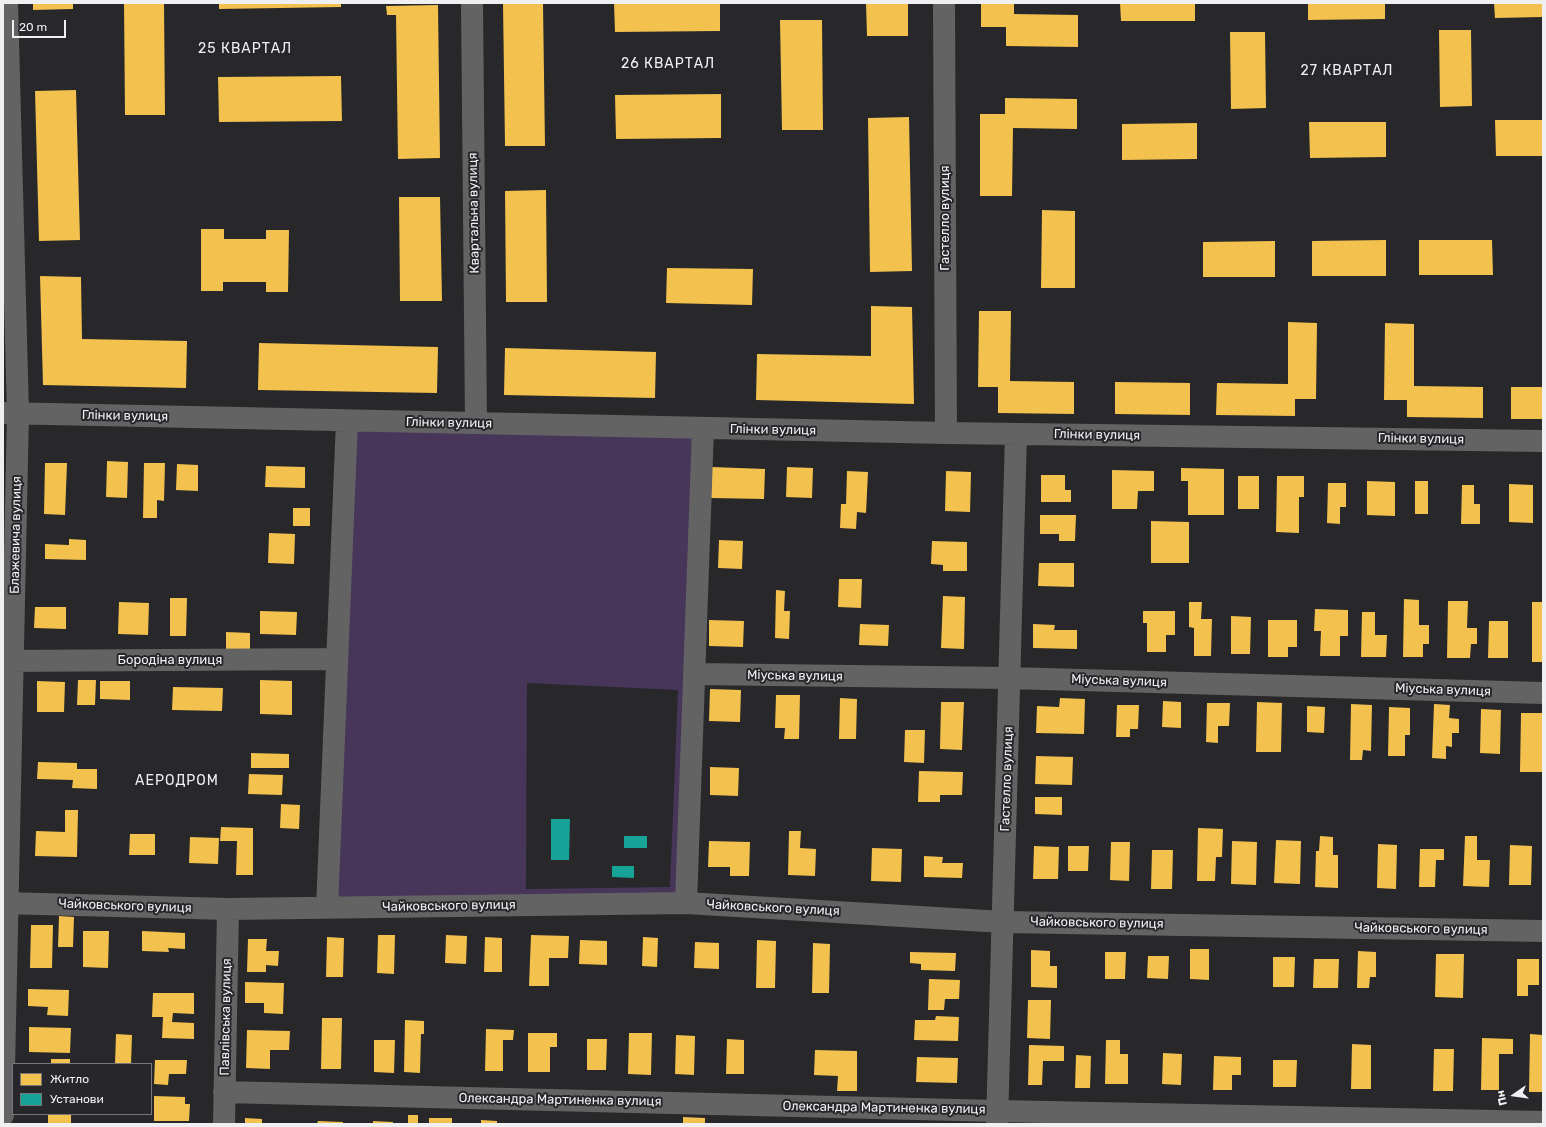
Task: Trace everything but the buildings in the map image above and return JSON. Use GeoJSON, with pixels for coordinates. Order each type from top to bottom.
{"type":"FeatureCollection","features":[{"type":"Feature","properties":{"kind":"street","name":"Блажевича вулиця"},"geometry":{"type":"LineString","coordinates":[[3,1114],[11,413],[7,3]]}},
{"type":"Feature","properties":{"kind":"street","name":"Квартальна вулиця"},"geometry":{"type":"LineString","coordinates":[[472,3],[476,423]]}},
{"type":"Feature","properties":{"kind":"street","name":"Гастелло вулиця"},"geometry":{"type":"LineString","coordinates":[[944,3],[946,433]]}},
{"type":"Feature","properties":{"kind":"street","name":"Глінки вулиця"},"geometry":{"type":"LineString","coordinates":[[11,413],[946,433],[1543,441]]}},
{"type":"Feature","properties":{"kind":"street"},"geometry":{"type":"LineString","coordinates":[[327,908],[336,659],[347,421]]}},
{"type":"Feature","properties":{"kind":"street"},"geometry":{"type":"LineString","coordinates":[[686,903],[703,428]]}},
{"type":"Feature","properties":{"kind":"street","name":"Гастелло вулиця"},"geometry":{"type":"LineString","coordinates":[[997,1117],[1016,434]]}},
{"type":"Feature","properties":{"kind":"street","name":"Бородіна вулиця"},"geometry":{"type":"LineString","coordinates":[[8,661],[336,659]]}},
{"type":"Feature","properties":{"kind":"street","name":"Міуська вулиця"},"geometry":{"type":"LineString","coordinates":[[695,674],[1009,678],[1543,692]]}},
{"type":"Feature","properties":{"kind":"street","name":"Чайковського вулиця"},"geometry":{"type":"LineString","coordinates":[[5,903],[228,909],[686,903],[1003,922],[1543,931]]}},
{"type":"Feature","properties":{"kind":"street","name":"Павлівська вулиця"},"geometry":{"type":"LineString","coordinates":[[224,1124],[228,909]]}},
{"type":"Feature","properties":{"kind":"street","name":"Олександра Мартиненка вулиця"},"geometry":{"type":"LineString","coordinates":[[224,1092],[997,1117],[1543,1122]]}},
{"type":"Feature","properties":{"kind":"shaded area"},"geometry":{"type":"Polygon","coordinates":[[[352,426],[697,433],[682,897],[333,902],[352,426]],[[527,683],[526,889],[670,887],[678,690],[527,683]]]}},
{"type":"Feature","properties":{"kind":"district","name":"25 КВАРТАЛ"},"geometry":{"type":"Point","coordinates":[245,49]}},
{"type":"Feature","properties":{"kind":"district","name":"26 КВАРТАЛ"},"geometry":{"type":"Point","coordinates":[668,64]}},
{"type":"Feature","properties":{"kind":"district","name":"27 КВАРТАЛ"},"geometry":{"type":"Point","coordinates":[1347,71]}},
{"type":"Feature","properties":{"kind":"district","name":"АЕРОДРОМ"},"geometry":{"type":"Point","coordinates":[177,781]}}]}
